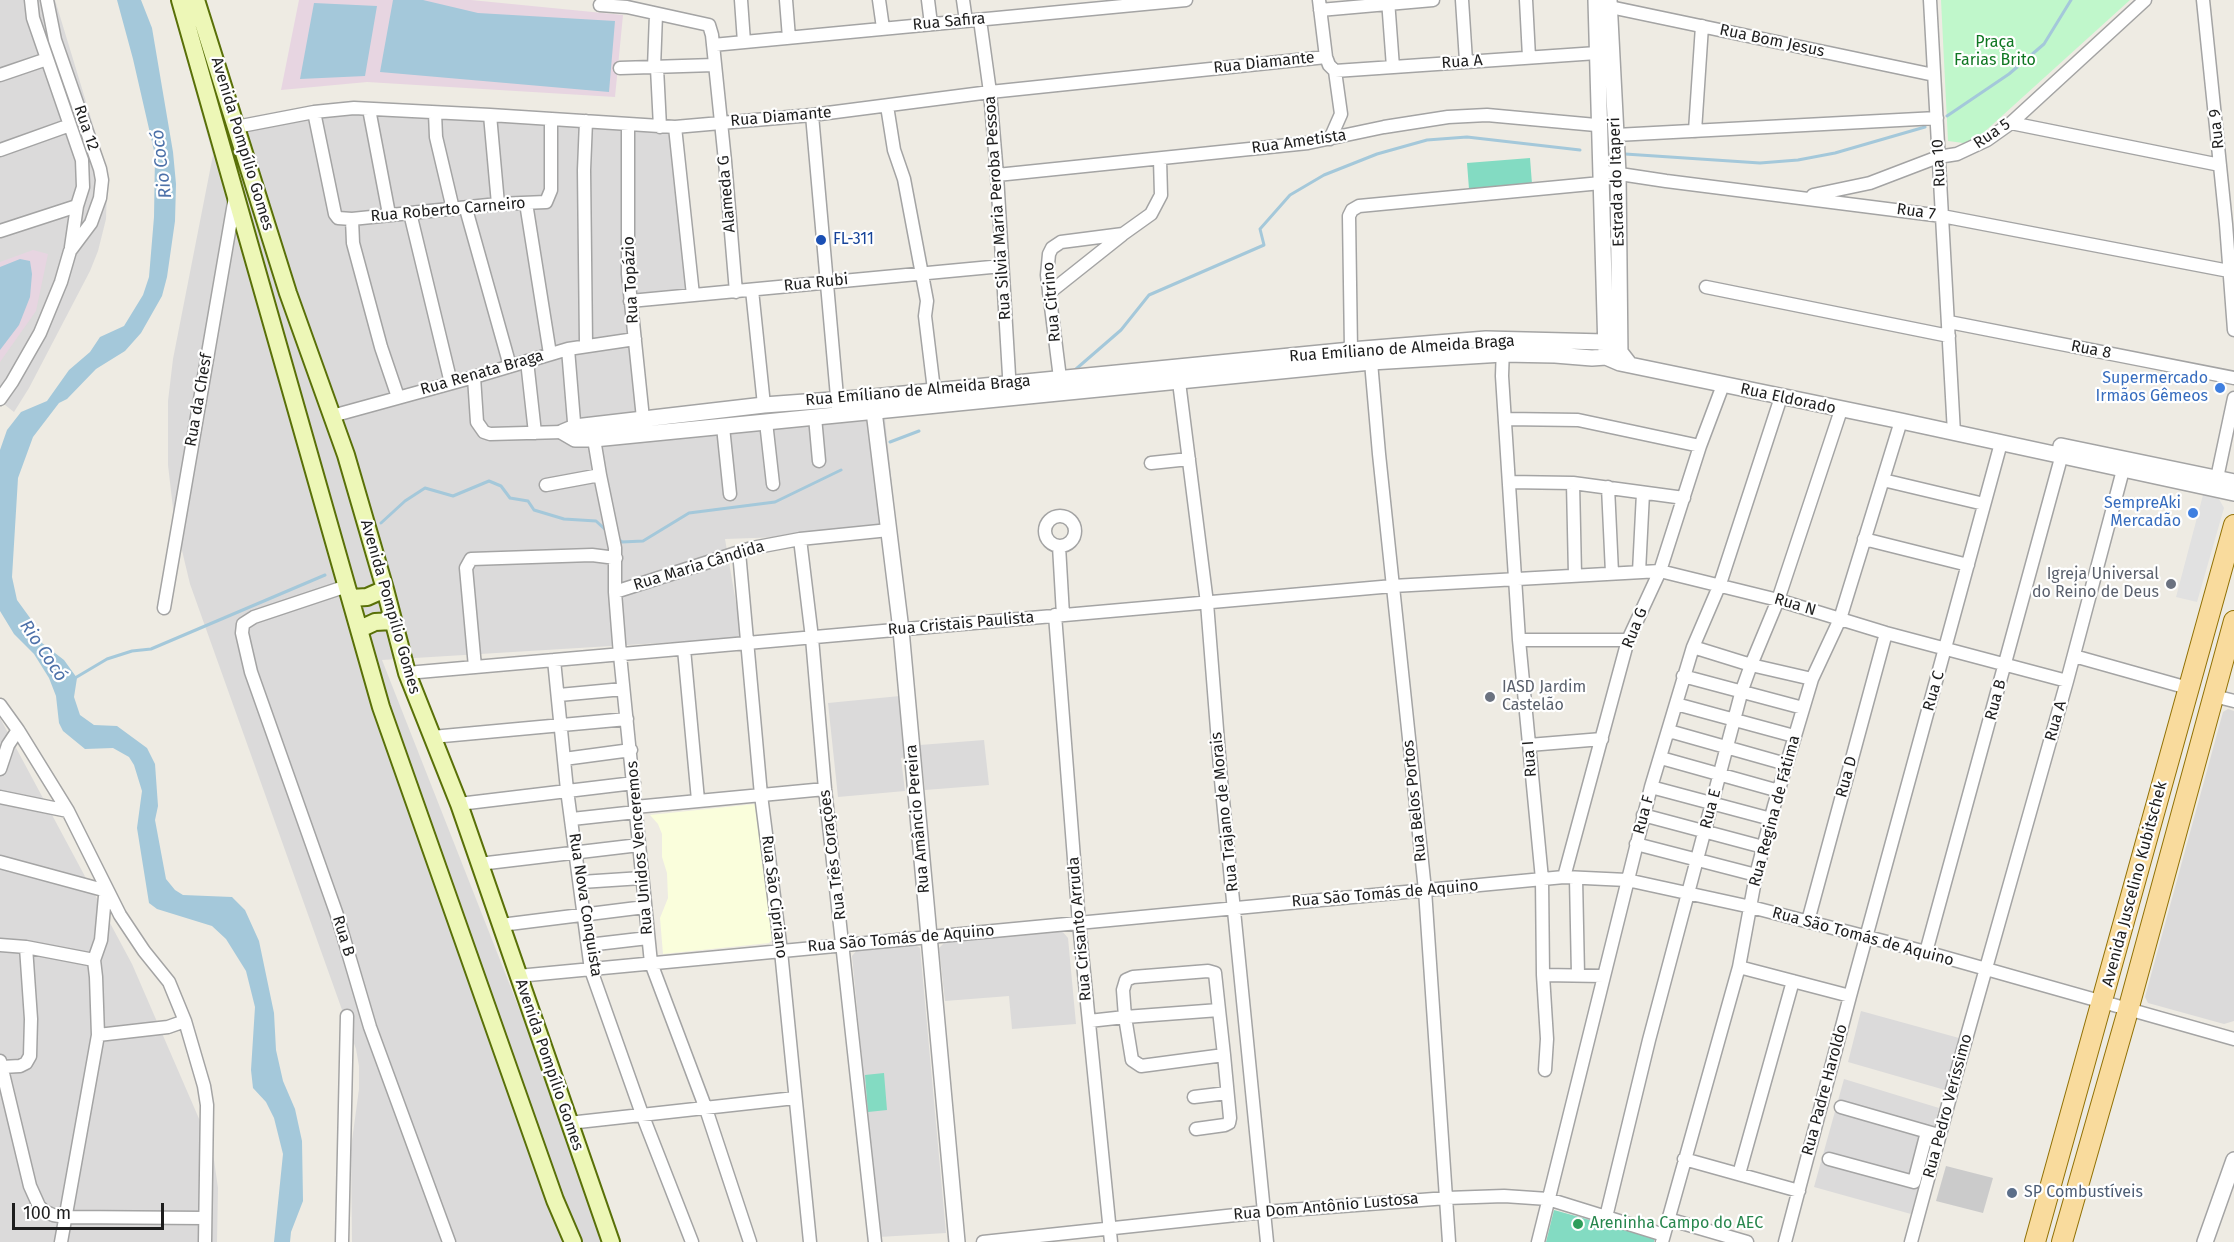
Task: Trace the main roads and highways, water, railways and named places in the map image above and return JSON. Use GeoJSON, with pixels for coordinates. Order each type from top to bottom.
{"type":"FeatureCollection","features":[{"type":"Feature","properties":{"kind":"main road","name":"Avenida Pompílio Gomes"},"geometry":{"type":"LineString","coordinates":[[180,0],[381,706],[559,1211],[573,1242]]}},
{"type":"Feature","properties":{"kind":"main road","name":"Avenida Pompílio Gomes"},"geometry":{"type":"LineString","coordinates":[[196,0],[288,293],[346,455],[385,588],[407,674],[459,804],[611,1242]]}},
{"type":"Feature","properties":{"kind":"main road","name":"Avenida Juscelino Kubitschek"},"geometry":{"type":"LineString","coordinates":[[2035,1242],[2234,525]]}},
{"type":"Feature","properties":{"kind":"main road"},"geometry":{"type":"LineString","coordinates":[[349,592],[368,597],[385,588]]}},
{"type":"Feature","properties":{"kind":"main road"},"geometry":{"type":"LineString","coordinates":[[360,628],[375,622],[393,621]]}},
{"type":"Feature","properties":{"kind":"main road","name":"Avenida Juscelino Kubitschek"},"geometry":{"type":"LineString","coordinates":[[2062,1242],[2129,1008],[2234,621]]}},
{"type":"Feature","properties":{"kind":"water","name":"Rio Cocó"},"geometry":{"type":"Polygon","coordinates":[[[117,0],[141,0],[152,28],[173,152],[176,184],[175,221],[167,277],[162,296],[141,333],[125,351],[96,369],[67,399],[59,403],[33,437],[18,478],[12,577],[17,600],[33,622],[42,643],[64,660],[77,678],[74,697],[80,715],[94,725],[117,726],[147,748],[155,764],[158,806],[155,820],[166,879],[175,890],[183,895],[232,897],[245,910],[259,941],[274,1013],[276,1050],[283,1081],[295,1109],[302,1141],[303,1201],[291,1232],[290,1242],[274,1242],[283,1154],[274,1118],[266,1102],[253,1088],[251,1070],[255,1007],[246,971],[226,939],[212,926],[157,909],[149,903],[137,828],[142,791],[134,765],[129,757],[113,748],[85,749],[63,731],[59,723],[56,696],[49,678],[34,654],[14,634],[0,611],[0,450],[7,430],[21,412],[47,401],[69,370],[90,352],[100,337],[124,326],[143,295],[149,277],[154,217],[155,155],[117,0]]]}},
{"type":"Feature","properties":{"kind":"water"},"geometry":{"type":"Polygon","coordinates":[[[393,0],[423,0],[478,13],[615,21],[609,92],[380,72],[393,0]]]}},
{"type":"Feature","properties":{"kind":"water"},"geometry":{"type":"Polygon","coordinates":[[[314,3],[377,6],[365,76],[300,79],[314,3]]]}},
{"type":"Feature","properties":{"kind":"water"},"geometry":{"type":"Polygon","coordinates":[[[20,259],[30,261],[32,274],[30,297],[19,325],[0,350],[0,267],[20,259]]]}},
{"type":"Feature","properties":{"kind":"waterway"},"geometry":{"type":"LineString","coordinates":[[1947,116],[2009,74],[2044,44],[2071,0]]}},
{"type":"Feature","properties":{"kind":"waterway"},"geometry":{"type":"LineString","coordinates":[[1625,154],[1760,163],[1798,160],[1835,153],[1925,127]]}},
{"type":"Feature","properties":{"kind":"waterway"},"geometry":{"type":"LineString","coordinates":[[1076,369],[1121,330],[1149,295],[1264,245],[1260,229],[1290,195],[1324,175],[1377,154],[1427,140],[1467,137],[1580,150]]}},
{"type":"Feature","properties":{"kind":"waterway"},"geometry":{"type":"LineString","coordinates":[[890,442],[919,431]]}},
{"type":"Feature","properties":{"kind":"waterway"},"geometry":{"type":"LineString","coordinates":[[617,538],[622,542],[643,541],[689,513],[775,502],[841,470]]}},
{"type":"Feature","properties":{"kind":"waterway"},"geometry":{"type":"LineString","coordinates":[[381,523],[405,501],[425,488],[453,496],[489,481],[501,486],[510,498],[528,501],[534,510],[564,519],[596,521],[609,533]]}},
{"type":"Feature","properties":{"kind":"waterway"},"geometry":{"type":"LineString","coordinates":[[75,678],[107,659],[132,651],[151,649],[325,575]]}},
{"type":"Feature","properties":{"kind":"place","name":"FL-311"},"geometry":{"type":"Point","coordinates":[821,240]}},
{"type":"Feature","properties":{"kind":"place","name":"Supermercado Irmãos Gêmeos"},"geometry":{"type":"Point","coordinates":[2220,388]}},
{"type":"Feature","properties":{"kind":"place","name":"SempreAki Mercadão"},"geometry":{"type":"Point","coordinates":[2193,513]}},
{"type":"Feature","properties":{"kind":"place","name":"Igreja Universal do Reino de Deus"},"geometry":{"type":"Point","coordinates":[2171,584]}},
{"type":"Feature","properties":{"kind":"place","name":"IASD Jardim Castelão"},"geometry":{"type":"Point","coordinates":[1490,697]}},
{"type":"Feature","properties":{"kind":"place","name":"SP Combustíveis"},"geometry":{"type":"Point","coordinates":[2012,1193]}},
{"type":"Feature","properties":{"kind":"place","name":"Areninha Campo do AEC"},"geometry":{"type":"Point","coordinates":[1578,1224]}},
{"type":"Feature","properties":{"kind":"park label","name":"Praça Farias Brito"},"geometry":{"type":"Point","coordinates":[1995,52]}}]}
